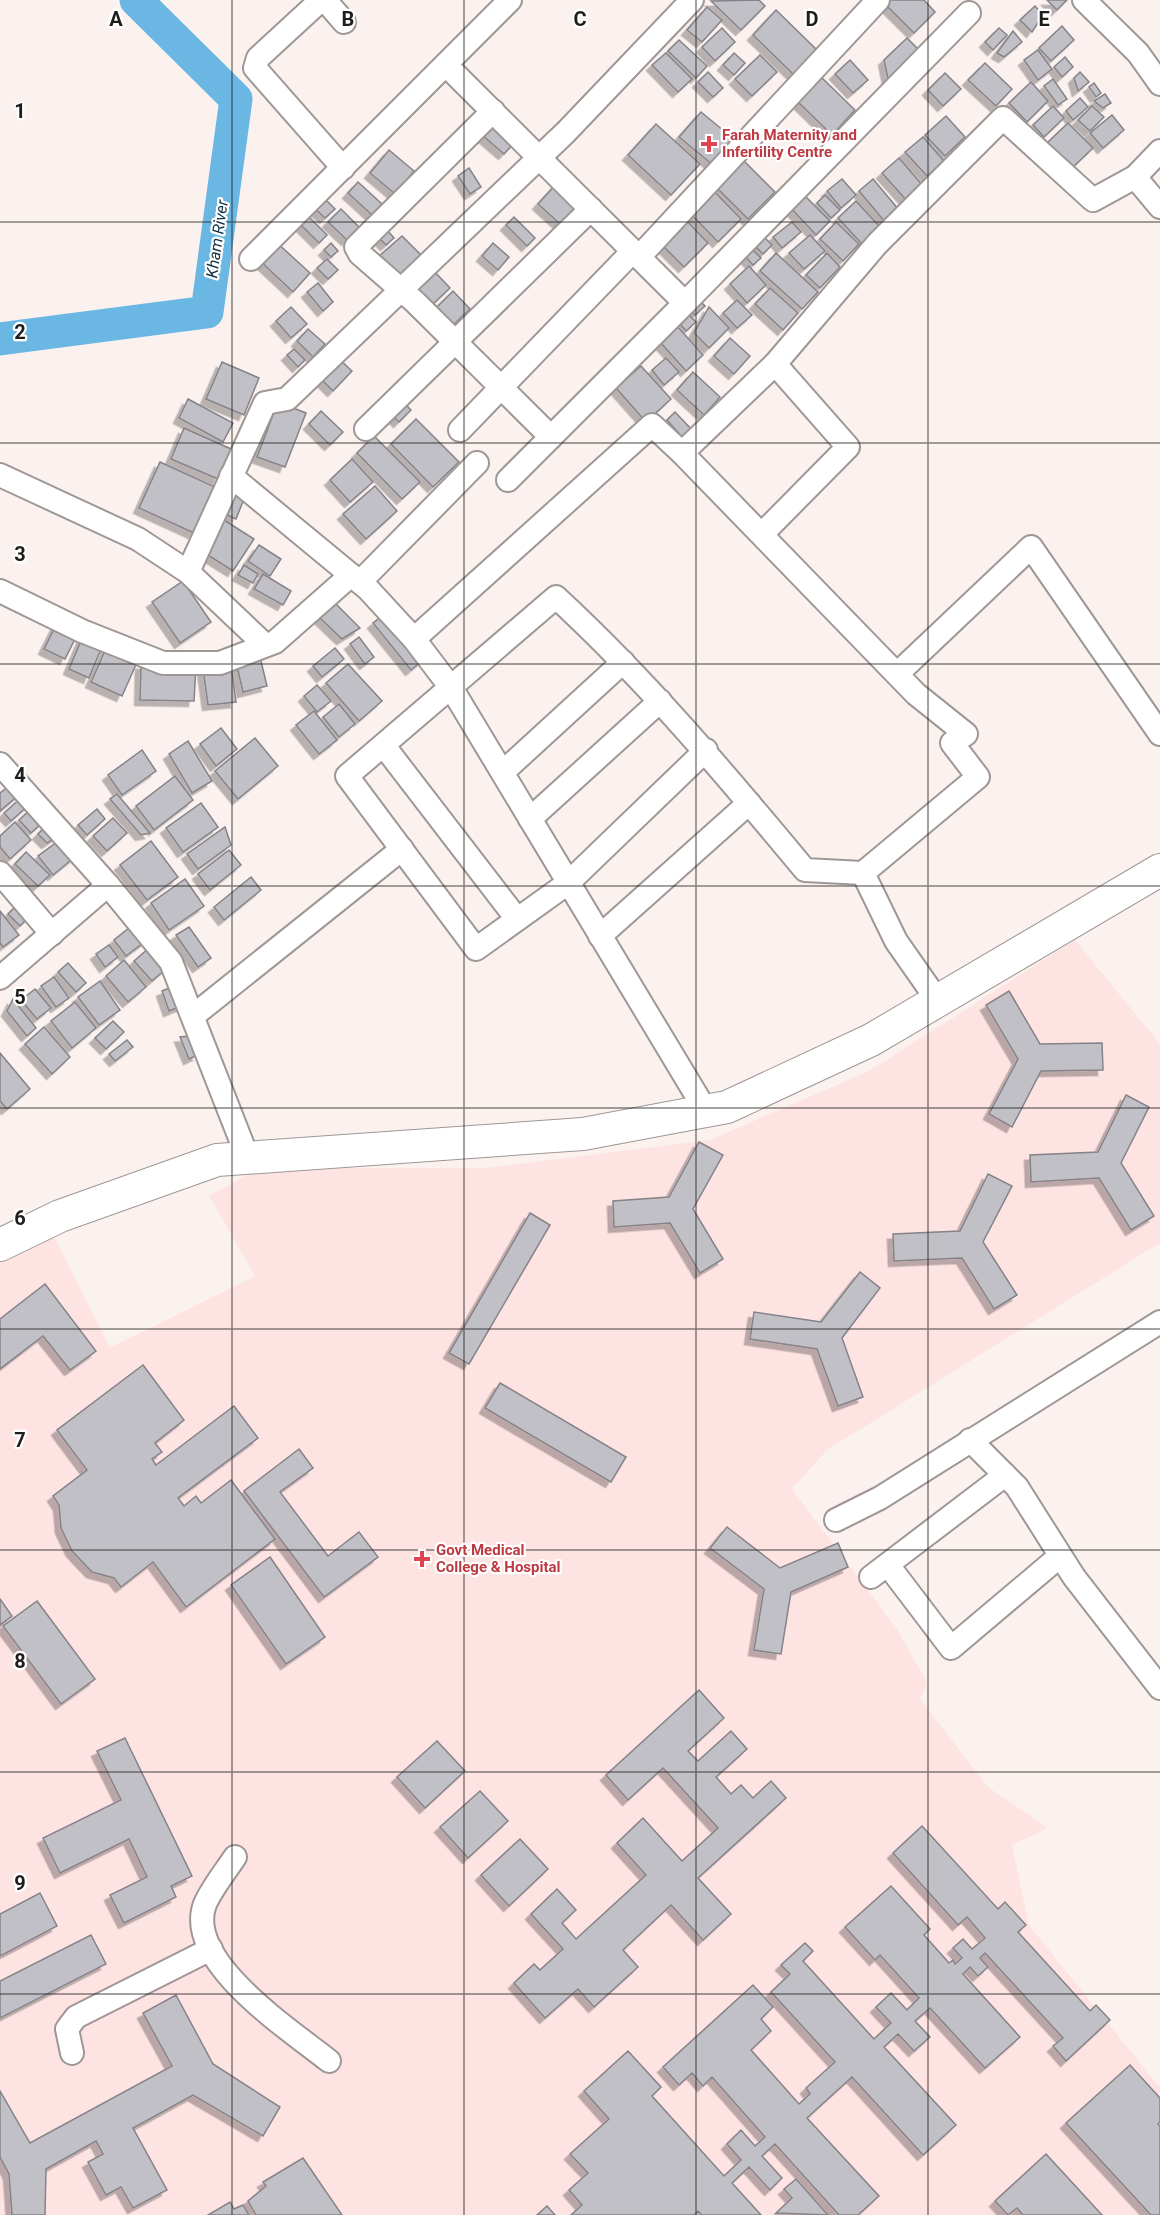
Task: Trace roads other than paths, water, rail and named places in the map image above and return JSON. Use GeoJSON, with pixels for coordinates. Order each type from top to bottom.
{"type":"FeatureCollection","features":[{"type":"Feature","properties":{"kind":"street"},"geometry":{"type":"LineString","coordinates":[[343,168],[255,68],[258,58],[323,0],[344,22]]}},
{"type":"Feature","properties":{"kind":"street"},"geometry":{"type":"LineString","coordinates":[[251,260],[447,66],[510,0]]}},
{"type":"Feature","properties":{"kind":"street"},"geometry":{"type":"LineString","coordinates":[[188,572],[266,404],[287,399],[400,292],[540,157],[692,0]]}},
{"type":"Feature","properties":{"kind":"street"},"geometry":{"type":"LineString","coordinates":[[460,430],[636,254],[878,0]]}},
{"type":"Feature","properties":{"kind":"street"},"geometry":{"type":"LineString","coordinates":[[1084,0],[1138,53],[1160,84]]}},
{"type":"Feature","properties":{"kind":"street"},"geometry":{"type":"LineString","coordinates":[[508,480],[685,303],[969,12]]}},
{"type":"Feature","properties":{"kind":"street"},"geometry":{"type":"LineString","coordinates":[[447,66],[685,303]]}},
{"type":"Feature","properties":{"kind":"street"},"geometry":{"type":"LineString","coordinates":[[492,111],[357,243],[357,251],[400,292],[415,302],[551,437]]}},
{"type":"Feature","properties":{"kind":"street"},"geometry":{"type":"LineString","coordinates":[[682,453],[775,364],[877,244],[1003,118],[1093,200],[1135,177],[1160,151]]}},
{"type":"Feature","properties":{"kind":"street"},"geometry":{"type":"LineString","coordinates":[[1135,177],[1160,207]]}},
{"type":"Feature","properties":{"kind":"street"},"geometry":{"type":"LineString","coordinates":[[366,429],[591,209]]}},
{"type":"Feature","properties":{"kind":"street"},"geometry":{"type":"LineString","coordinates":[[762,534],[848,447],[775,364]]}},
{"type":"Feature","properties":{"kind":"street"},"geometry":{"type":"LineString","coordinates":[[414,639],[652,425],[762,534],[916,694],[966,734],[952,743],[978,777],[862,873],[805,870],[706,750],[623,662],[556,597],[452,689],[347,776],[476,949],[568,883],[706,750]]}},
{"type":"Feature","properties":{"kind":"street"},"geometry":{"type":"LineString","coordinates":[[0,591],[82,631],[164,663],[220,663],[275,642],[355,579],[477,463]]}},
{"type":"Feature","properties":{"kind":"street"},"geometry":{"type":"LineString","coordinates":[[0,475],[138,539],[188,572],[265,645]]}},
{"type":"Feature","properties":{"kind":"street"},"geometry":{"type":"LineString","coordinates":[[231,476],[355,579],[414,639],[452,689],[504,771],[568,883],[706,1111]]}},
{"type":"Feature","properties":{"kind":"street"},"geometry":{"type":"LineString","coordinates":[[897,674],[1031,547],[1160,734]]}},
{"type":"Feature","properties":{"kind":"street"},"geometry":{"type":"LineString","coordinates":[[504,771],[623,662]]}},
{"type":"Feature","properties":{"kind":"street"},"geometry":{"type":"LineString","coordinates":[[530,819],[660,702]]}},
{"type":"Feature","properties":{"kind":"street"},"geometry":{"type":"LineString","coordinates":[[384,746],[517,919]]}},
{"type":"Feature","properties":{"kind":"street"},"geometry":{"type":"LineString","coordinates":[[0,764],[108,885],[171,962],[247,1156]]}},
{"type":"Feature","properties":{"kind":"street"},"geometry":{"type":"LineString","coordinates":[[600,936],[749,803]]}},
{"type":"Feature","properties":{"kind":"street"},"geometry":{"type":"LineString","coordinates":[[193,1016],[402,849]]}},
{"type":"Feature","properties":{"kind":"street"},"geometry":{"type":"LineString","coordinates":[[0,1245],[60,1216],[217,1160],[247,1156],[583,1134],[727,1107],[871,1040],[1160,870]]}},
{"type":"Feature","properties":{"kind":"street"},"geometry":{"type":"LineString","coordinates":[[0,873],[52,934]]}},
{"type":"Feature","properties":{"kind":"street"},"geometry":{"type":"LineString","coordinates":[[862,873],[896,942],[938,1001]]}},
{"type":"Feature","properties":{"kind":"street"},"geometry":{"type":"LineString","coordinates":[[0,978],[108,885]]}},
{"type":"Feature","properties":{"kind":"street"},"geometry":{"type":"LineString","coordinates":[[836,1520],[880,1498],[1160,1322]]}},
{"type":"Feature","properties":{"kind":"street"},"geometry":{"type":"LineString","coordinates":[[970,1440],[1017,1487],[1074,1577],[1160,1688]]}},
{"type":"Feature","properties":{"kind":"street"},"geometry":{"type":"LineString","coordinates":[[1005,1474],[880,1571],[951,1648],[1060,1556]]}},
{"type":"Feature","properties":{"kind":"street"},"geometry":{"type":"LineString","coordinates":[[235,1857],[205,1905],[204,1936],[210,1949],[246,1995],[329,2061]]}},
{"type":"Feature","properties":{"kind":"street"},"geometry":{"type":"LineString","coordinates":[[72,2054],[67,2029],[76,2017],[210,1949]]}},
{"type":"Feature","properties":{"kind":"waterway","name":"Kham River"},"geometry":{"type":"LineString","coordinates":[[0,339],[207,312],[236,99],[136,0]]}},
{"type":"Feature","properties":{"kind":"place","name":"Farah Maternity and Infertility Centre"},"geometry":{"type":"Point","coordinates":[709,144]}},
{"type":"Feature","properties":{"kind":"place","name":"Govt Medical College & Hospital"},"geometry":{"type":"Point","coordinates":[422,1559]}}]}
